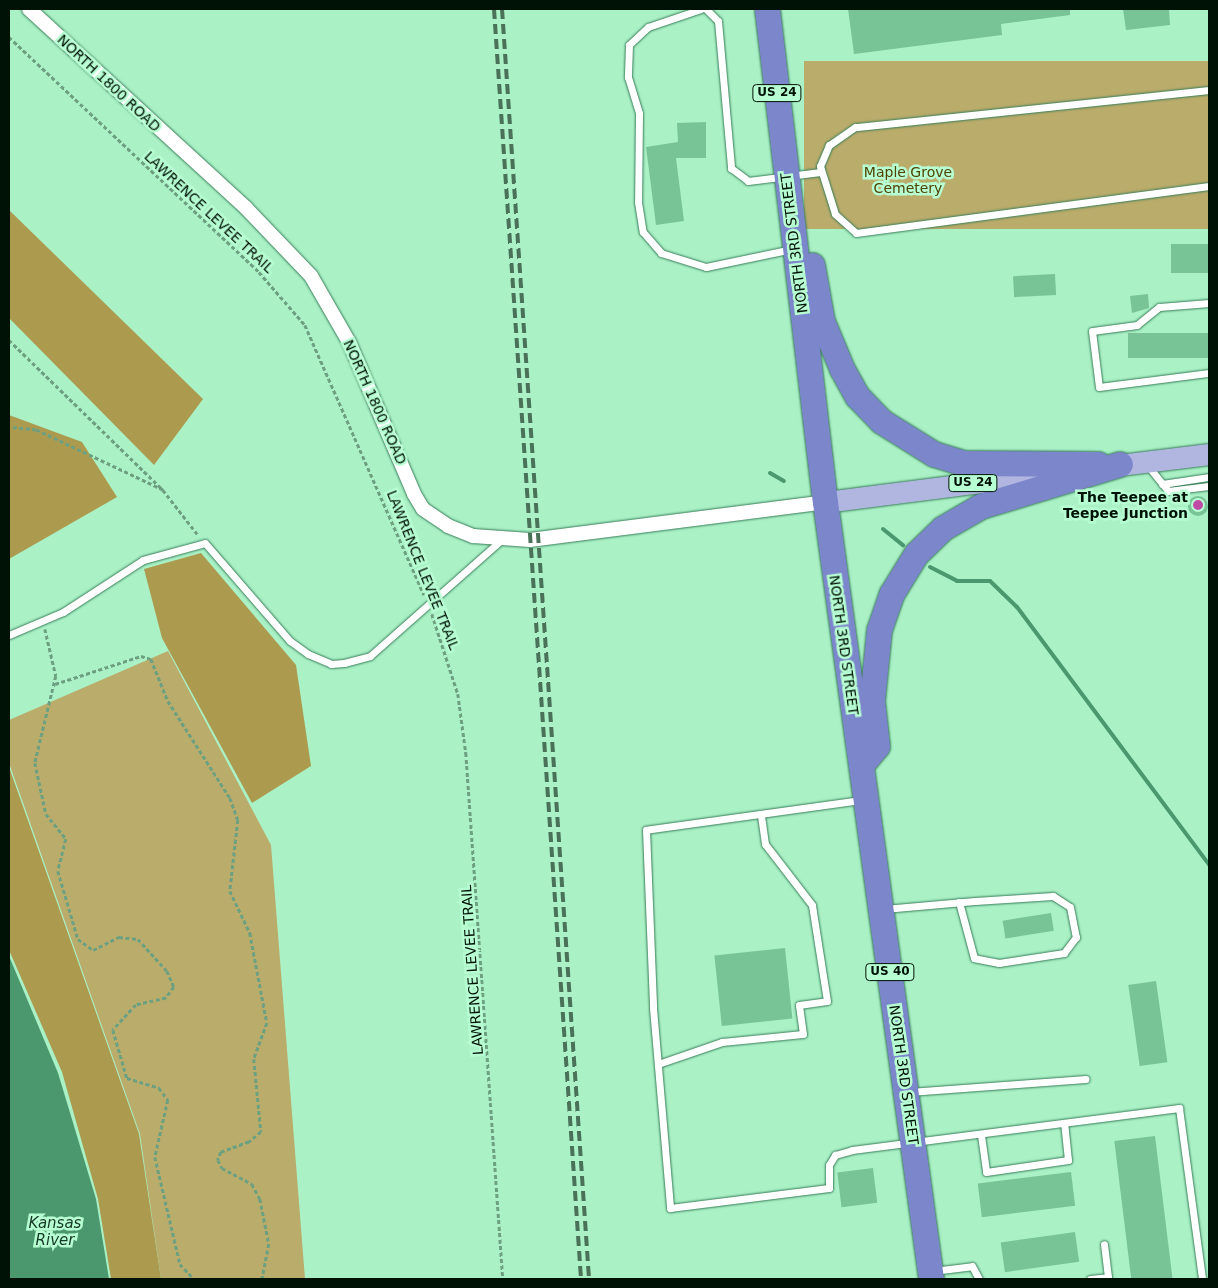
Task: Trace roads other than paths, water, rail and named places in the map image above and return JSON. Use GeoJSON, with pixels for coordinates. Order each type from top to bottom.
{"type":"FeatureCollection","features":[{"type":"Feature","properties":{"kind":"highway","name":"NORTH 3RD STREET"},"geometry":{"type":"LineString","coordinates":[[767,9],[825,502],[931,1276]]}},
{"type":"Feature","properties":{"kind":"highway"},"geometry":{"type":"LineString","coordinates":[[795,249],[811,262],[822,321],[858,396],[881,421],[910,442],[934,454],[986,466],[1132,463]]}},
{"type":"Feature","properties":{"kind":"highway"},"geometry":{"type":"LineString","coordinates":[[861,764],[877,746],[872,701],[879,630],[892,593],[916,554],[943,528],[981,506],[1132,463]]}},
{"type":"Feature","properties":{"kind":"main road","name":"US 24"},"geometry":{"type":"LineString","coordinates":[[825,502],[1209,454]]}},
{"type":"Feature","properties":{"kind":"street","name":"NORTH 1800 ROAD"},"geometry":{"type":"LineString","coordinates":[[29,9],[246,208],[311,276],[349,342],[423,509],[460,532],[501,540],[825,502]]}},
{"type":"Feature","properties":{"kind":"lane"},"geometry":{"type":"LineString","coordinates":[[701,9],[648,26],[629,45],[628,77],[638,112],[638,202],[643,232],[662,253],[706,267],[795,249]]}},
{"type":"Feature","properties":{"kind":"lane"},"geometry":{"type":"LineString","coordinates":[[706,9],[718,21],[731,168],[748,181],[820,172]]}},
{"type":"Feature","properties":{"kind":"lane"},"geometry":{"type":"LineString","coordinates":[[1209,90],[855,128],[829,145],[820,172],[835,214],[856,233],[1209,186]]}},
{"type":"Feature","properties":{"kind":"lane"},"geometry":{"type":"LineString","coordinates":[[1209,303],[1159,307],[1137,325],[1092,330],[1099,387],[1209,372]]}},
{"type":"Feature","properties":{"kind":"lane"},"geometry":{"type":"LineString","coordinates":[[1132,463],[1162,484],[1168,491],[1209,486]]}},
{"type":"Feature","properties":{"kind":"lane"},"geometry":{"type":"LineString","coordinates":[[1162,484],[1209,477]]}},
{"type":"Feature","properties":{"kind":"lane"},"geometry":{"type":"LineString","coordinates":[[9,636],[43,620],[143,560],[205,543],[290,640],[331,664],[370,656],[501,540]]}},
{"type":"Feature","properties":{"kind":"lane"},"geometry":{"type":"LineString","coordinates":[[866,799],[646,830],[658,1064],[670,1208],[829,1188],[829,1165],[835,1155],[1179,1108],[1202,1279]]}},
{"type":"Feature","properties":{"kind":"lane"},"geometry":{"type":"LineString","coordinates":[[658,1064],[722,1042],[803,1034],[799,1005],[827,1001],[812,905],[764,844],[760,814]]}},
{"type":"Feature","properties":{"kind":"lane"},"geometry":{"type":"LineString","coordinates":[[881,909],[959,902],[1053,896],[1070,907],[1076,937],[1064,953],[999,963],[974,958],[959,902]]}},
{"type":"Feature","properties":{"kind":"lane"},"geometry":{"type":"LineString","coordinates":[[907,1092],[1086,1079]]}},
{"type":"Feature","properties":{"kind":"lane"},"geometry":{"type":"LineString","coordinates":[[981,1135],[986,1172],[1068,1160],[1064,1124]]}},
{"type":"Feature","properties":{"kind":"lane"},"geometry":{"type":"LineString","coordinates":[[1090,1279],[1108,1277],[1104,1244]]}},
{"type":"Feature","properties":{"kind":"lane"},"geometry":{"type":"LineString","coordinates":[[931,1276],[972,1266],[979,1279]]}},
{"type":"Feature","properties":{"kind":"water","name":"Kansas River"},"geometry":{"type":"Polygon","coordinates":[[[9,956],[58,1073],[96,1199],[109,1279],[9,1279],[9,956]]]}},
{"type":"Feature","properties":{"kind":"waterway"},"geometry":{"type":"LineString","coordinates":[[770,473],[784,481]]}},
{"type":"Feature","properties":{"kind":"waterway"},"geometry":{"type":"LineString","coordinates":[[883,529],[903,545]]}},
{"type":"Feature","properties":{"kind":"waterway"},"geometry":{"type":"LineString","coordinates":[[930,567],[957,581],[990,581],[1017,607],[1209,865]]}},
{"type":"Feature","properties":{"kind":"railway"},"geometry":{"type":"LineString","coordinates":[[494,9],[581,1279]]}},
{"type":"Feature","properties":{"kind":"railway"},"geometry":{"type":"LineString","coordinates":[[502,9],[589,1279]]}},
{"type":"Feature","properties":{"kind":"place","name":"The Teepee at Teepee Junction"},"geometry":{"type":"Point","coordinates":[1198,505]}},
{"type":"Feature","properties":{"kind":"park label","name":"Maple Grove Cemetery"},"geometry":{"type":"Point","coordinates":[908,180]}}]}
